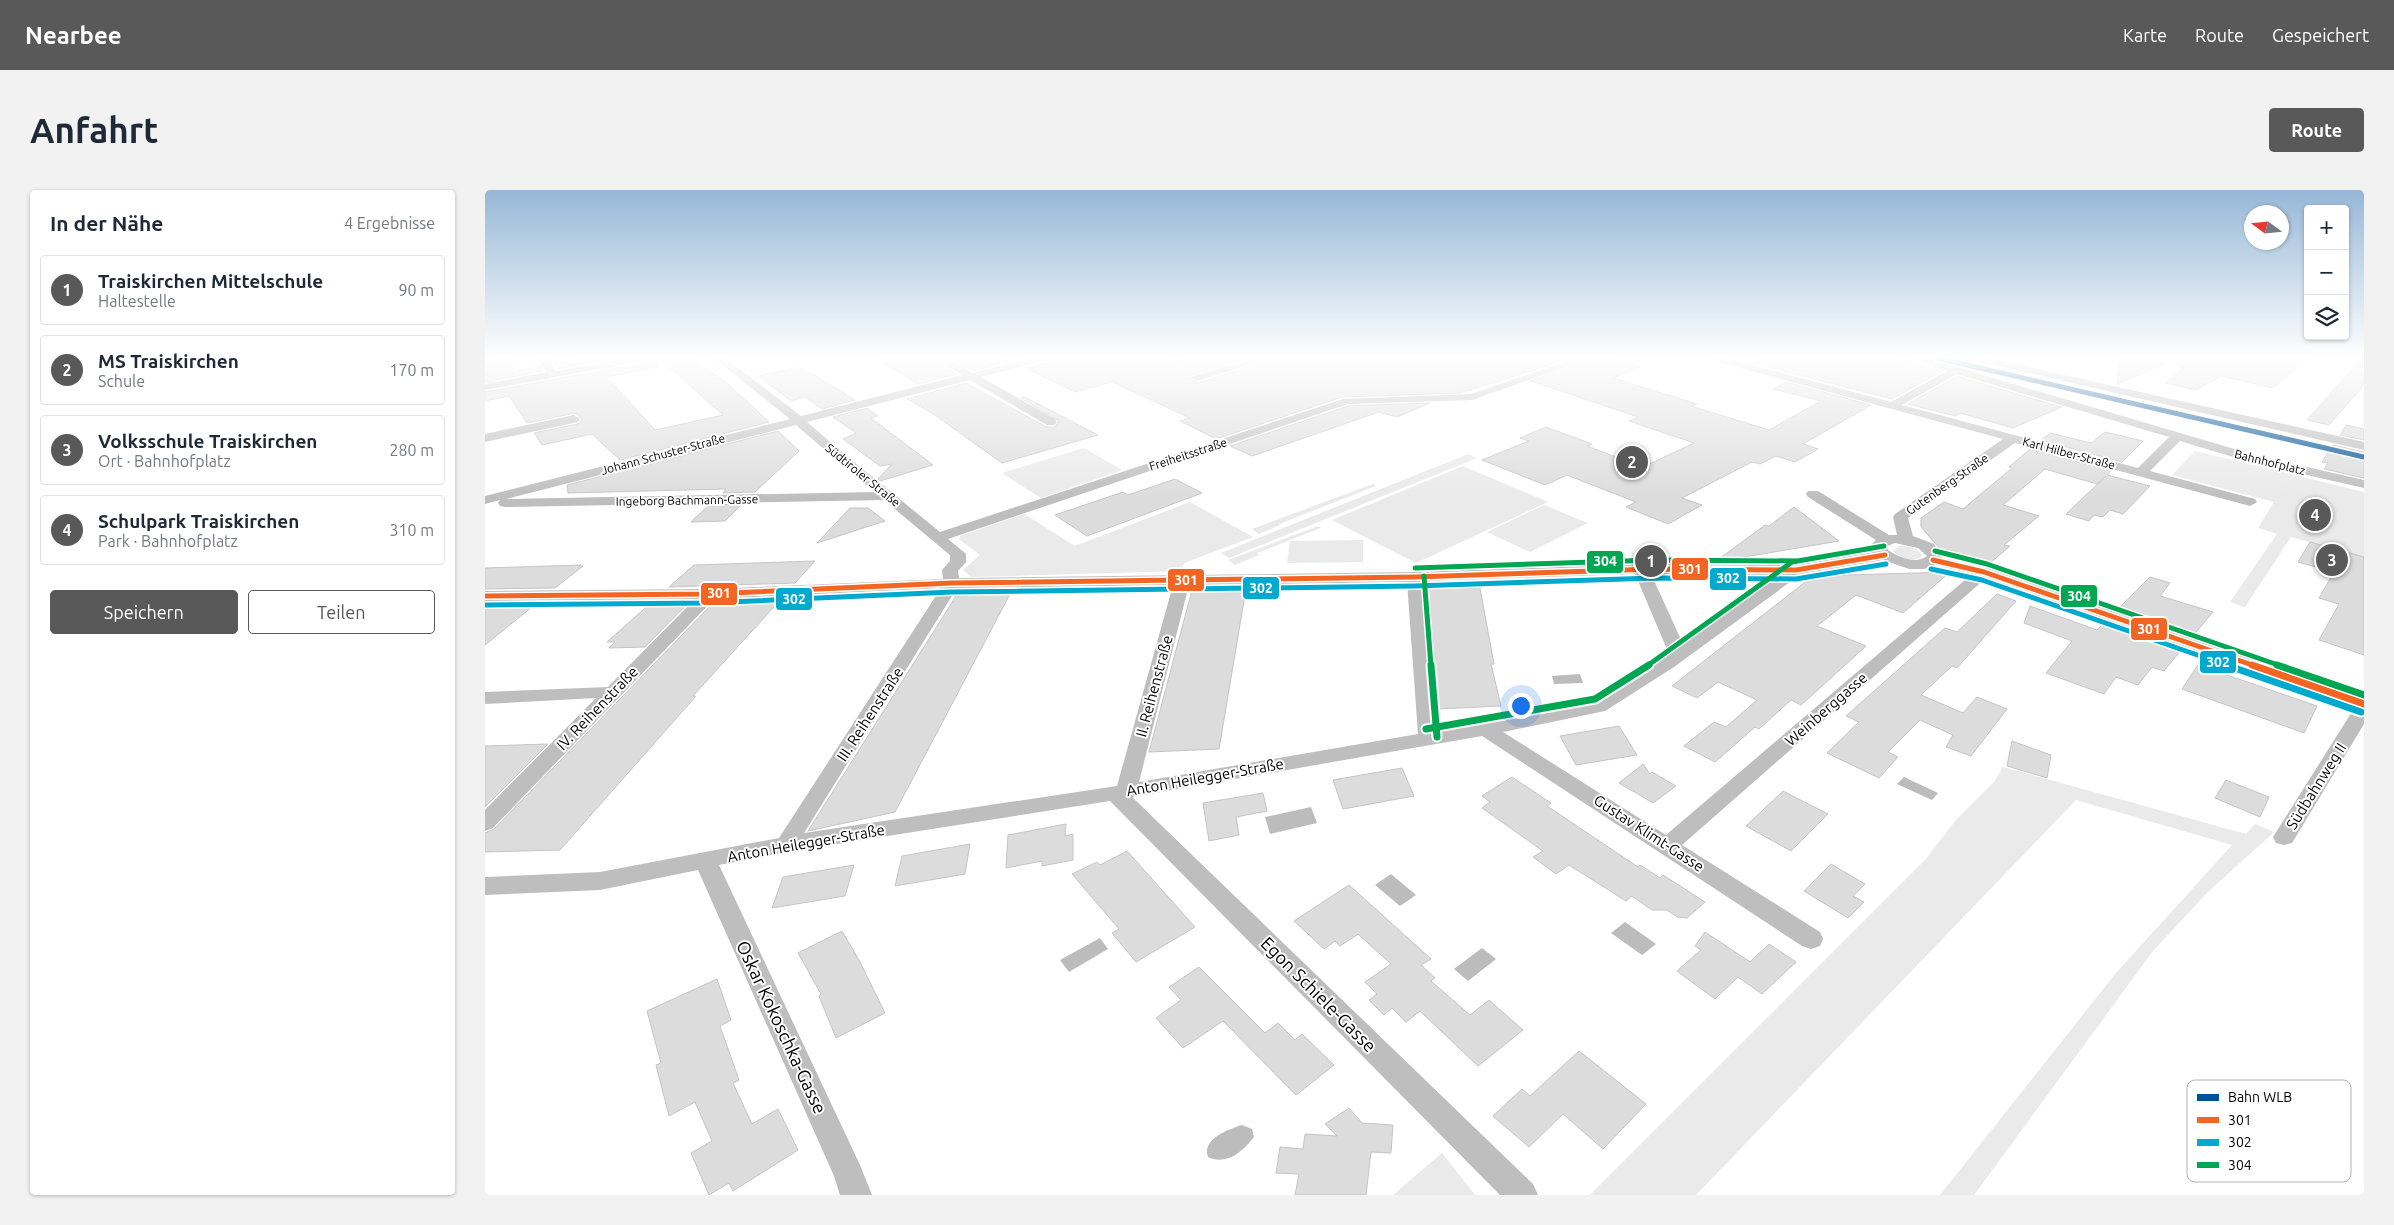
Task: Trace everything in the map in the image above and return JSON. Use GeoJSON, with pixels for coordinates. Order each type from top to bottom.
{"type":"FeatureCollection","features":[{"type":"Feature","properties":{"kind":"street","name":"Südtiroler Straße"},"geometry":{"type":"LineString","coordinates":[[779,405],[958,554],[958,562],[950,570],[952,583]]}},
{"type":"Feature","properties":{"kind":"street","name":"Johann Schuster-Straße"},"geometry":{"type":"LineString","coordinates":[[485,502],[854,405]]}},
{"type":"Feature","properties":{"kind":"street"},"geometry":{"type":"LineString","coordinates":[[1021,405],[1051,422]]}},
{"type":"Feature","properties":{"kind":"street","name":"Freiheitsstraße"},"geometry":{"type":"LineString","coordinates":[[938,537],[1335,405]]}},
{"type":"Feature","properties":{"kind":"street","name":"Karl Hilber-Straße"},"geometry":{"type":"LineString","coordinates":[[1888,405],[2250,502]]}},
{"type":"Feature","properties":{"kind":"street","name":"Bahnhofplatz"},"geometry":{"type":"LineString","coordinates":[[2073,405],[2255,459],[2364,484]]}},
{"type":"Feature","properties":{"kind":"street"},"geometry":{"type":"LineString","coordinates":[[2183,405],[2364,446]]}},
{"type":"Feature","properties":{"kind":"street"},"geometry":{"type":"LineString","coordinates":[[485,438],[574,419]]}},
{"type":"Feature","properties":{"kind":"street"},"geometry":{"type":"LineString","coordinates":[[2141,472],[2177,436]]}},
{"type":"Feature","properties":{"kind":"street","name":"Gutenberg-Straße"},"geometry":{"type":"LineString","coordinates":[[1906,540],[1900,517],[2013,438]]}},
{"type":"Feature","properties":{"kind":"street"},"geometry":{"type":"LineString","coordinates":[[1813,494],[1885,548],[1911,564],[1921,564],[1933,560],[1984,572],[2364,704]]}},
{"type":"Feature","properties":{"kind":"street","name":"Ingeborg Bachmann-Gasse"},"geometry":{"type":"LineString","coordinates":[[485,502],[889,496]]}},
{"type":"Feature","properties":{"kind":"street"},"geometry":{"type":"LineString","coordinates":[[1885,548],[1906,540],[1930,548],[1935,556],[1933,560]]}},
{"type":"Feature","properties":{"kind":"street","name":"Anton Heilegger-Straße"},"geometry":{"type":"LineString","coordinates":[[485,886],[600,880],[786,844],[1120,792],[1485,729],[1599,707],[1679,655],[1796,570],[1885,548]]}},
{"type":"Feature","properties":{"kind":"street"},"geometry":{"type":"LineString","coordinates":[[485,596],[709,594],[952,583],[1415,577],[1641,569],[1796,570]]}},
{"type":"Feature","properties":{"kind":"street"},"geometry":{"type":"LineString","coordinates":[[1641,569],[1679,655]]}},
{"type":"Feature","properties":{"kind":"street","name":"Weinberggasse"},"geometry":{"type":"LineString","coordinates":[[1668,845],[1984,572]]}},
{"type":"Feature","properties":{"kind":"street"},"geometry":{"type":"LineString","coordinates":[[1415,577],[1428,738]]}},
{"type":"Feature","properties":{"kind":"street","name":"II. Reihenstraße"},"geometry":{"type":"LineString","coordinates":[[1120,792],[1182,581]]}},
{"type":"Feature","properties":{"kind":"street","name":"III. Reihenstraße"},"geometry":{"type":"LineString","coordinates":[[786,844],[952,583]]}},
{"type":"Feature","properties":{"kind":"street","name":"IV. Reihenstraße"},"geometry":{"type":"LineString","coordinates":[[485,823],[709,594]]}},
{"type":"Feature","properties":{"kind":"street"},"geometry":{"type":"LineString","coordinates":[[485,698],[613,692]]}},
{"type":"Feature","properties":{"kind":"street","name":"Südbahnweg II"},"geometry":{"type":"LineString","coordinates":[[2284,837],[2364,708]]}},
{"type":"Feature","properties":{"kind":"street","name":"Gustav Klimt-Gasse"},"geometry":{"type":"LineString","coordinates":[[1485,729],[1668,845],[1811,939]]}},
{"type":"Feature","properties":{"kind":"street","name":"Egon Schiele-Gasse"},"geometry":{"type":"LineString","coordinates":[[1120,792],[1522,1195]]}},
{"type":"Feature","properties":{"kind":"street","name":"Oskar Kokoschka-Gasse"},"geometry":{"type":"LineString","coordinates":[[705,860],[857,1195]]}},
{"type":"Feature","properties":{"kind":"shaded area"},"geometry":{"type":"Polygon","coordinates":[[[1084,448],[1122,470],[1041,498],[1002,473],[1084,448]]]}},
{"type":"Feature","properties":{"kind":"shaded area"},"geometry":{"type":"Polygon","coordinates":[[[2195,451],[2364,492],[2364,557],[2291,537],[2245,607],[2230,602],[2277,534],[2258,528],[2274,502],[2172,475],[2195,451]]]}},
{"type":"Feature","properties":{"kind":"shaded area"},"geometry":{"type":"Polygon","coordinates":[[[1468,454],[1477,458],[1229,558],[1221,553],[1468,454]]]}},
{"type":"Feature","properties":{"kind":"shaded area"},"geometry":{"type":"Polygon","coordinates":[[[1463,466],[1548,502],[1416,563],[1332,520],[1463,466]]]}},
{"type":"Feature","properties":{"kind":"shaded area"},"geometry":{"type":"Polygon","coordinates":[[[1373,484],[1376,486],[1279,524],[1259,534],[1252,529],[1373,484]]]}},
{"type":"Feature","properties":{"kind":"shaded area"},"geometry":{"type":"Polygon","coordinates":[[[1190,502],[1253,537],[1184,563],[1182,571],[971,577],[963,570],[980,555],[959,539],[960,536],[1024,514],[1075,546],[1190,502]]]}},
{"type":"Feature","properties":{"kind":"shaded area"},"geometry":{"type":"Polygon","coordinates":[[[1544,505],[1588,523],[1530,552],[1487,532],[1544,505]]]}},
{"type":"Feature","properties":{"kind":"shaded area"},"geometry":{"type":"Polygon","coordinates":[[[1318,526],[1321,528],[1257,553],[1259,555],[1235,565],[1228,560],[1318,526]]]}},
{"type":"Feature","properties":{"kind":"shaded area"},"geometry":{"type":"Polygon","coordinates":[[[1363,540],[1363,562],[1287,563],[1290,541],[1363,540]]]}},
{"type":"Feature","properties":{"kind":"shaded area"},"geometry":{"type":"Polygon","coordinates":[[[1899,546],[1916,549],[1922,556],[1911,560],[1903,558],[1893,551],[1899,546]]]}},
{"type":"Feature","properties":{"kind":"shaded area"},"geometry":{"type":"Polygon","coordinates":[[[1580,674],[1583,683],[1554,684],[1552,676],[1580,674]]]}},
{"type":"Feature","properties":{"kind":"shaded area"},"geometry":{"type":"Polygon","coordinates":[[[2003,767],[2246,834],[2255,824],[2274,832],[2208,892],[2153,951],[1974,1195],[1940,1195],[2116,973],[2232,845],[2076,800],[1696,1195],[1590,1195],[1926,859],[1956,820],[1994,782],[2003,767]]]}},
{"type":"Feature","properties":{"kind":"shaded area"},"geometry":{"type":"Polygon","coordinates":[[[1904,777],[1938,793],[1932,800],[1897,784],[1904,777]]]}},
{"type":"Feature","properties":{"kind":"shaded area"},"geometry":{"type":"Polygon","coordinates":[[[1311,807],[1317,823],[1270,834],[1265,817],[1311,807]]]}},
{"type":"Feature","properties":{"kind":"shaded area"},"geometry":{"type":"Polygon","coordinates":[[[1391,874],[1416,895],[1400,906],[1375,885],[1391,874]]]}},
{"type":"Feature","properties":{"kind":"shaded area"},"geometry":{"type":"Polygon","coordinates":[[[1625,922],[1656,944],[1642,955],[1611,933],[1625,922]]]}},
{"type":"Feature","properties":{"kind":"shaded area"},"geometry":{"type":"Polygon","coordinates":[[[1100,938],[1108,949],[1069,972],[1060,960],[1100,938]]]}},
{"type":"Feature","properties":{"kind":"shaded area"},"geometry":{"type":"Polygon","coordinates":[[[1482,948],[1496,959],[1468,981],[1454,969],[1482,948]]]}},
{"type":"Feature","properties":{"kind":"shaded area"},"geometry":{"type":"Polygon","coordinates":[[[1242,1125],[1252,1129],[1254,1137],[1240,1152],[1222,1160],[1208,1157],[1207,1151],[1212,1140],[1230,1129],[1242,1125]]]}},
{"type":"Feature","properties":{"kind":"shaded area"},"geometry":{"type":"Polygon","coordinates":[[[1442,1153],[1475,1195],[1393,1195],[1442,1153]]]}},
{"type":"Feature","properties":{"kind":"building"},"geometry":{"type":"Polygon","coordinates":[[[515,405],[632,405],[655,430],[723,415],[712,405],[751,405],[769,422],[620,460],[592,434],[542,445],[534,433],[578,424],[582,419],[575,413],[527,423],[515,405]]]}},
{"type":"Feature","properties":{"kind":"building"},"geometry":{"type":"Polygon","coordinates":[[[816,405],[837,405],[822,409],[816,405]]]}},
{"type":"Feature","properties":{"kind":"building"},"geometry":{"type":"Polygon","coordinates":[[[918,405],[1006,405],[1046,427],[1055,427],[1059,421],[1032,405],[1040,405],[1098,435],[1002,463],[932,413],[918,405]]]}},
{"type":"Feature","properties":{"kind":"building"},"geometry":{"type":"Polygon","coordinates":[[[1162,405],[1318,405],[1216,439],[1180,421],[1190,418],[1162,405]]]}},
{"type":"Feature","properties":{"kind":"building"},"geometry":{"type":"Polygon","coordinates":[[[1426,405],[1397,417],[1379,412],[1252,456],[1230,446],[1348,406],[1426,405]]]}},
{"type":"Feature","properties":{"kind":"building"},"geometry":{"type":"Polygon","coordinates":[[[1602,405],[1694,405],[1691,406],[1769,430],[1814,405],[1871,405],[1803,444],[1818,449],[1795,462],[1776,456],[1760,464],[1752,462],[1682,498],[1702,505],[1668,524],[1626,507],[1636,502],[1567,475],[1545,485],[1482,460],[1529,441],[1520,438],[1546,427],[1592,444],[1587,446],[1643,467],[1694,443],[1629,421],[1638,417],[1602,405]]]}},
{"type":"Feature","properties":{"kind":"building"},"geometry":{"type":"Polygon","coordinates":[[[1912,405],[2055,405],[2062,407],[2013,428],[1960,413],[1955,416],[1912,405]]]}},
{"type":"Feature","properties":{"kind":"building"},"geometry":{"type":"Polygon","coordinates":[[[2320,405],[2347,405],[2329,425],[2307,420],[2320,405]]]}},
{"type":"Feature","properties":{"kind":"building"},"geometry":{"type":"Polygon","coordinates":[[[867,408],[878,416],[871,418],[933,465],[880,481],[878,479],[892,464],[880,466],[843,439],[856,433],[833,417],[867,408]]]}},
{"type":"Feature","properties":{"kind":"building"},"geometry":{"type":"Polygon","coordinates":[[[2346,425],[2364,429],[2364,440],[2340,435],[2346,425]]]}},
{"type":"Feature","properties":{"kind":"building"},"geometry":{"type":"Polygon","coordinates":[[[778,431],[799,451],[755,492],[723,493],[726,489],[568,493],[567,485],[778,431]]]}},
{"type":"Feature","properties":{"kind":"building"},"geometry":{"type":"Polygon","coordinates":[[[2105,432],[2143,441],[2122,462],[2041,440],[2050,433],[2091,443],[2105,432]]]}},
{"type":"Feature","properties":{"kind":"building"},"geometry":{"type":"Polygon","coordinates":[[[2333,445],[2364,452],[2364,478],[2324,469],[2328,463],[2322,462],[2333,445]]]}},
{"type":"Feature","properties":{"kind":"building"},"geometry":{"type":"Polygon","coordinates":[[[2030,449],[2111,471],[2107,475],[2150,486],[2123,514],[2110,510],[2103,517],[2094,515],[2089,521],[2066,514],[2106,476],[2097,484],[2045,469],[2003,505],[2039,516],[2004,545],[2010,546],[1990,563],[1968,556],[1963,561],[1947,557],[1921,527],[1921,518],[1944,502],[1963,509],[2012,468],[2009,467],[2030,449]]]}},
{"type":"Feature","properties":{"kind":"building"},"geometry":{"type":"Polygon","coordinates":[[[1175,479],[1202,493],[1087,536],[1055,515],[1123,492],[1128,495],[1175,479]]]}},
{"type":"Feature","properties":{"kind":"building"},"geometry":{"type":"Polygon","coordinates":[[[742,504],[725,521],[691,522],[709,505],[742,504]]]}},
{"type":"Feature","properties":{"kind":"building"},"geometry":{"type":"Polygon","coordinates":[[[1794,507],[1839,541],[1715,562],[1765,525],[1769,526],[1794,507]]]}},
{"type":"Feature","properties":{"kind":"building"},"geometry":{"type":"Polygon","coordinates":[[[850,508],[868,508],[885,521],[817,543],[850,508]]]}},
{"type":"Feature","properties":{"kind":"building"},"geometry":{"type":"Polygon","coordinates":[[[2310,542],[2364,557],[2364,655],[2319,640],[2339,604],[2319,598],[2334,572],[2298,562],[2310,542]]]}},
{"type":"Feature","properties":{"kind":"building"},"geometry":{"type":"Polygon","coordinates":[[[815,561],[795,583],[669,587],[694,565],[815,561]]]}},
{"type":"Feature","properties":{"kind":"building"},"geometry":{"type":"Polygon","coordinates":[[[581,565],[579,566],[583,566],[555,588],[485,589],[485,568],[581,565]]]}},
{"type":"Feature","properties":{"kind":"building"},"geometry":{"type":"Polygon","coordinates":[[[1950,572],[1903,613],[1856,595],[1817,626],[1866,646],[1801,705],[1791,700],[1759,729],[1755,727],[1715,762],[1684,746],[1714,722],[1726,727],[1757,700],[1718,682],[1697,698],[1672,686],[1813,576],[1950,572]]]}},
{"type":"Feature","properties":{"kind":"building"},"geometry":{"type":"Polygon","coordinates":[[[2150,577],[2170,583],[2160,596],[2213,612],[2192,637],[2116,611],[2150,577]]]}},
{"type":"Feature","properties":{"kind":"building"},"geometry":{"type":"Polygon","coordinates":[[[1479,583],[1494,664],[1491,664],[1501,706],[1437,709],[1425,585],[1479,583]]]}},
{"type":"Feature","properties":{"kind":"building"},"geometry":{"type":"Polygon","coordinates":[[[1246,589],[1219,749],[1149,752],[1192,590],[1246,589]]]}},
{"type":"Feature","properties":{"kind":"building"},"geometry":{"type":"Polygon","coordinates":[[[1010,594],[895,812],[808,831],[956,596],[1010,594]]]}},
{"type":"Feature","properties":{"kind":"building"},"geometry":{"type":"Polygon","coordinates":[[[1997,594],[2016,601],[1957,668],[1952,666],[1921,695],[1963,713],[1977,697],[2007,709],[1971,756],[1946,747],[1953,735],[1920,720],[1888,752],[1898,757],[1879,778],[1827,753],[1859,722],[1846,716],[1945,628],[1957,632],[1997,594]]]}},
{"type":"Feature","properties":{"kind":"building"},"geometry":{"type":"Polygon","coordinates":[[[782,598],[693,696],[696,696],[560,850],[485,852],[485,833],[494,829],[715,601],[782,598]]]}},
{"type":"Feature","properties":{"kind":"building"},"geometry":{"type":"Polygon","coordinates":[[[653,601],[690,601],[645,647],[609,648],[615,642],[607,642],[653,601]]]}},
{"type":"Feature","properties":{"kind":"building"},"geometry":{"type":"Polygon","coordinates":[[[538,602],[485,645],[485,603],[538,602]]]}},
{"type":"Feature","properties":{"kind":"building"},"geometry":{"type":"Polygon","coordinates":[[[2030,606],[2097,630],[2105,622],[2182,649],[2164,671],[2152,667],[2138,685],[2116,677],[2104,694],[2046,673],[2072,641],[2024,623],[2030,606]]]}},
{"type":"Feature","properties":{"kind":"building"},"geometry":{"type":"Polygon","coordinates":[[[2198,665],[2317,706],[2304,733],[2182,689],[2198,665]]]}},
{"type":"Feature","properties":{"kind":"building"},"geometry":{"type":"Polygon","coordinates":[[[1619,726],[1637,755],[1576,765],[1560,736],[1619,726]]]}},
{"type":"Feature","properties":{"kind":"building"},"geometry":{"type":"Polygon","coordinates":[[[2012,741],[2051,755],[2047,778],[2007,766],[2012,741]]]}},
{"type":"Feature","properties":{"kind":"building"},"geometry":{"type":"Polygon","coordinates":[[[548,744],[485,807],[485,746],[548,744]]]}},
{"type":"Feature","properties":{"kind":"building"},"geometry":{"type":"Polygon","coordinates":[[[1643,764],[1650,774],[1652,772],[1676,786],[1653,803],[1619,783],[1643,764]]]}},
{"type":"Feature","properties":{"kind":"building"},"geometry":{"type":"Polygon","coordinates":[[[1402,768],[1414,796],[1343,809],[1333,780],[1402,768]]]}},
{"type":"Feature","properties":{"kind":"building"},"geometry":{"type":"Polygon","coordinates":[[[1512,777],[1551,803],[1547,806],[1638,867],[1640,865],[1660,878],[1663,875],[1705,902],[1687,918],[1677,917],[1667,910],[1652,910],[1632,896],[1626,901],[1569,865],[1556,874],[1533,857],[1543,851],[1482,808],[1490,802],[1482,796],[1512,777]]]}},
{"type":"Feature","properties":{"kind":"building"},"geometry":{"type":"Polygon","coordinates":[[[2226,780],[2269,797],[2260,817],[2215,798],[2226,780]]]}},
{"type":"Feature","properties":{"kind":"building"},"geometry":{"type":"Polygon","coordinates":[[[1783,791],[1828,814],[1791,851],[1746,826],[1783,791]]]}},
{"type":"Feature","properties":{"kind":"building"},"geometry":{"type":"Polygon","coordinates":[[[1263,793],[1267,811],[1236,817],[1239,835],[1209,841],[1203,803],[1263,793]]]}},
{"type":"Feature","properties":{"kind":"building"},"geometry":{"type":"Polygon","coordinates":[[[1066,824],[1065,836],[1073,834],[1073,860],[1042,866],[1042,861],[1006,868],[1008,835],[1066,824]]]}},
{"type":"Feature","properties":{"kind":"building"},"geometry":{"type":"Polygon","coordinates":[[[970,844],[965,874],[895,886],[902,856],[970,844]]]}},
{"type":"Feature","properties":{"kind":"building"},"geometry":{"type":"Polygon","coordinates":[[[1127,851],[1195,927],[1136,962],[1112,933],[1119,929],[1072,874],[1097,862],[1100,865],[1127,851]]]}},
{"type":"Feature","properties":{"kind":"building"},"geometry":{"type":"Polygon","coordinates":[[[1831,864],[1865,884],[1853,896],[1864,902],[1848,918],[1804,891],[1831,864]]]}},
{"type":"Feature","properties":{"kind":"building"},"geometry":{"type":"Polygon","coordinates":[[[854,865],[845,896],[772,908],[783,877],[854,865]]]}},
{"type":"Feature","properties":{"kind":"building"},"geometry":{"type":"Polygon","coordinates":[[[1349,885],[1431,959],[1421,965],[1435,978],[1431,981],[1470,1015],[1489,1000],[1523,1030],[1478,1066],[1420,1011],[1406,1022],[1392,1008],[1384,1015],[1369,1000],[1377,994],[1365,982],[1391,964],[1358,934],[1340,946],[1335,941],[1324,949],[1294,921],[1349,885]]]}},
{"type":"Feature","properties":{"kind":"building"},"geometry":{"type":"Polygon","coordinates":[[[842,931],[859,960],[885,1013],[836,1038],[819,996],[821,994],[798,953],[842,931]]]}},
{"type":"Feature","properties":{"kind":"building"},"geometry":{"type":"Polygon","coordinates":[[[1705,932],[1750,962],[1769,944],[1796,962],[1762,994],[1738,977],[1715,999],[1677,971],[1701,950],[1695,946],[1705,932]]]}},
{"type":"Feature","properties":{"kind":"building"},"geometry":{"type":"Polygon","coordinates":[[[1199,967],[1265,1033],[1278,1023],[1295,1040],[1302,1034],[1334,1065],[1296,1095],[1223,1021],[1183,1048],[1156,1018],[1181,1000],[1169,987],[1199,967]]]}},
{"type":"Feature","properties":{"kind":"building"},"geometry":{"type":"Polygon","coordinates":[[[717,979],[731,1020],[720,1026],[739,1080],[733,1083],[752,1124],[778,1109],[798,1150],[733,1191],[729,1183],[709,1195],[691,1153],[712,1141],[695,1102],[669,1116],[656,1065],[661,1063],[647,1011],[717,979]]]}},
{"type":"Feature","properties":{"kind":"building"},"geometry":{"type":"Polygon","coordinates":[[[1579,1051],[1646,1104],[1603,1149],[1563,1114],[1529,1147],[1493,1116],[1522,1089],[1530,1096],[1579,1051]]]}},
{"type":"Feature","properties":{"kind":"building"},"geometry":{"type":"Polygon","coordinates":[[[1349,1108],[1362,1123],[1393,1125],[1391,1153],[1371,1152],[1366,1195],[1295,1195],[1299,1174],[1276,1173],[1280,1147],[1303,1149],[1305,1134],[1337,1136],[1325,1124],[1349,1108]]]}},
{"type":"Feature","properties":{"kind":"rail line","name":"WLB"},"geometry":{"type":"LineString","coordinates":[[2139,405],[2364,457]]}},
{"type":"Feature","properties":{"kind":"transit line","name":"304"},"geometry":{"type":"LineString","coordinates":[[1426,729],[1595,699],[1663,656],[1792,562],[1884,546]]}},
{"type":"Feature","properties":{"kind":"transit line","name":"304"},"geometry":{"type":"LineString","coordinates":[[1935,551],[1987,564],[2364,695]]}},
{"type":"Feature","properties":{"kind":"transit line","name":"301"},"geometry":{"type":"LineString","coordinates":[[485,596],[709,594],[952,583],[1415,577],[1655,569],[1796,570],[1885,555]]}},
{"type":"Feature","properties":{"kind":"transit line","name":"304"},"geometry":{"type":"LineString","coordinates":[[1415,568],[1655,560],[1796,561]]}},
{"type":"Feature","properties":{"kind":"transit line","name":"301"},"geometry":{"type":"LineString","coordinates":[[1933,560],[1984,572],[2364,704]]}},
{"type":"Feature","properties":{"kind":"transit line","name":"302"},"geometry":{"type":"LineString","coordinates":[[485,605],[709,603],[952,592],[1415,586],[1655,578],[1796,579],[1886,564]]}},
{"type":"Feature","properties":{"kind":"transit line","name":"302"},"geometry":{"type":"LineString","coordinates":[[1931,569],[1982,580],[2361,712]]}},
{"type":"Feature","properties":{"kind":"transit line","name":"304"},"geometry":{"type":"LineString","coordinates":[[1424,576],[1437,737]]}},
{"type":"Feature","properties":{"kind":"place","name":"MS Traiskirchen"},"geometry":{"type":"Point","coordinates":[1632,462]}},
{"type":"Feature","properties":{"kind":"place","name":"Schulpark Traiskirchen"},"geometry":{"type":"Point","coordinates":[2315,515]}},
{"type":"Feature","properties":{"kind":"place","name":"Volksschule Traiskirchen"},"geometry":{"type":"Point","coordinates":[2332,560]}},
{"type":"Feature","properties":{"kind":"place","name":"Traiskirchen Mittelschule"},"geometry":{"type":"Point","coordinates":[1651,561]}}]}
